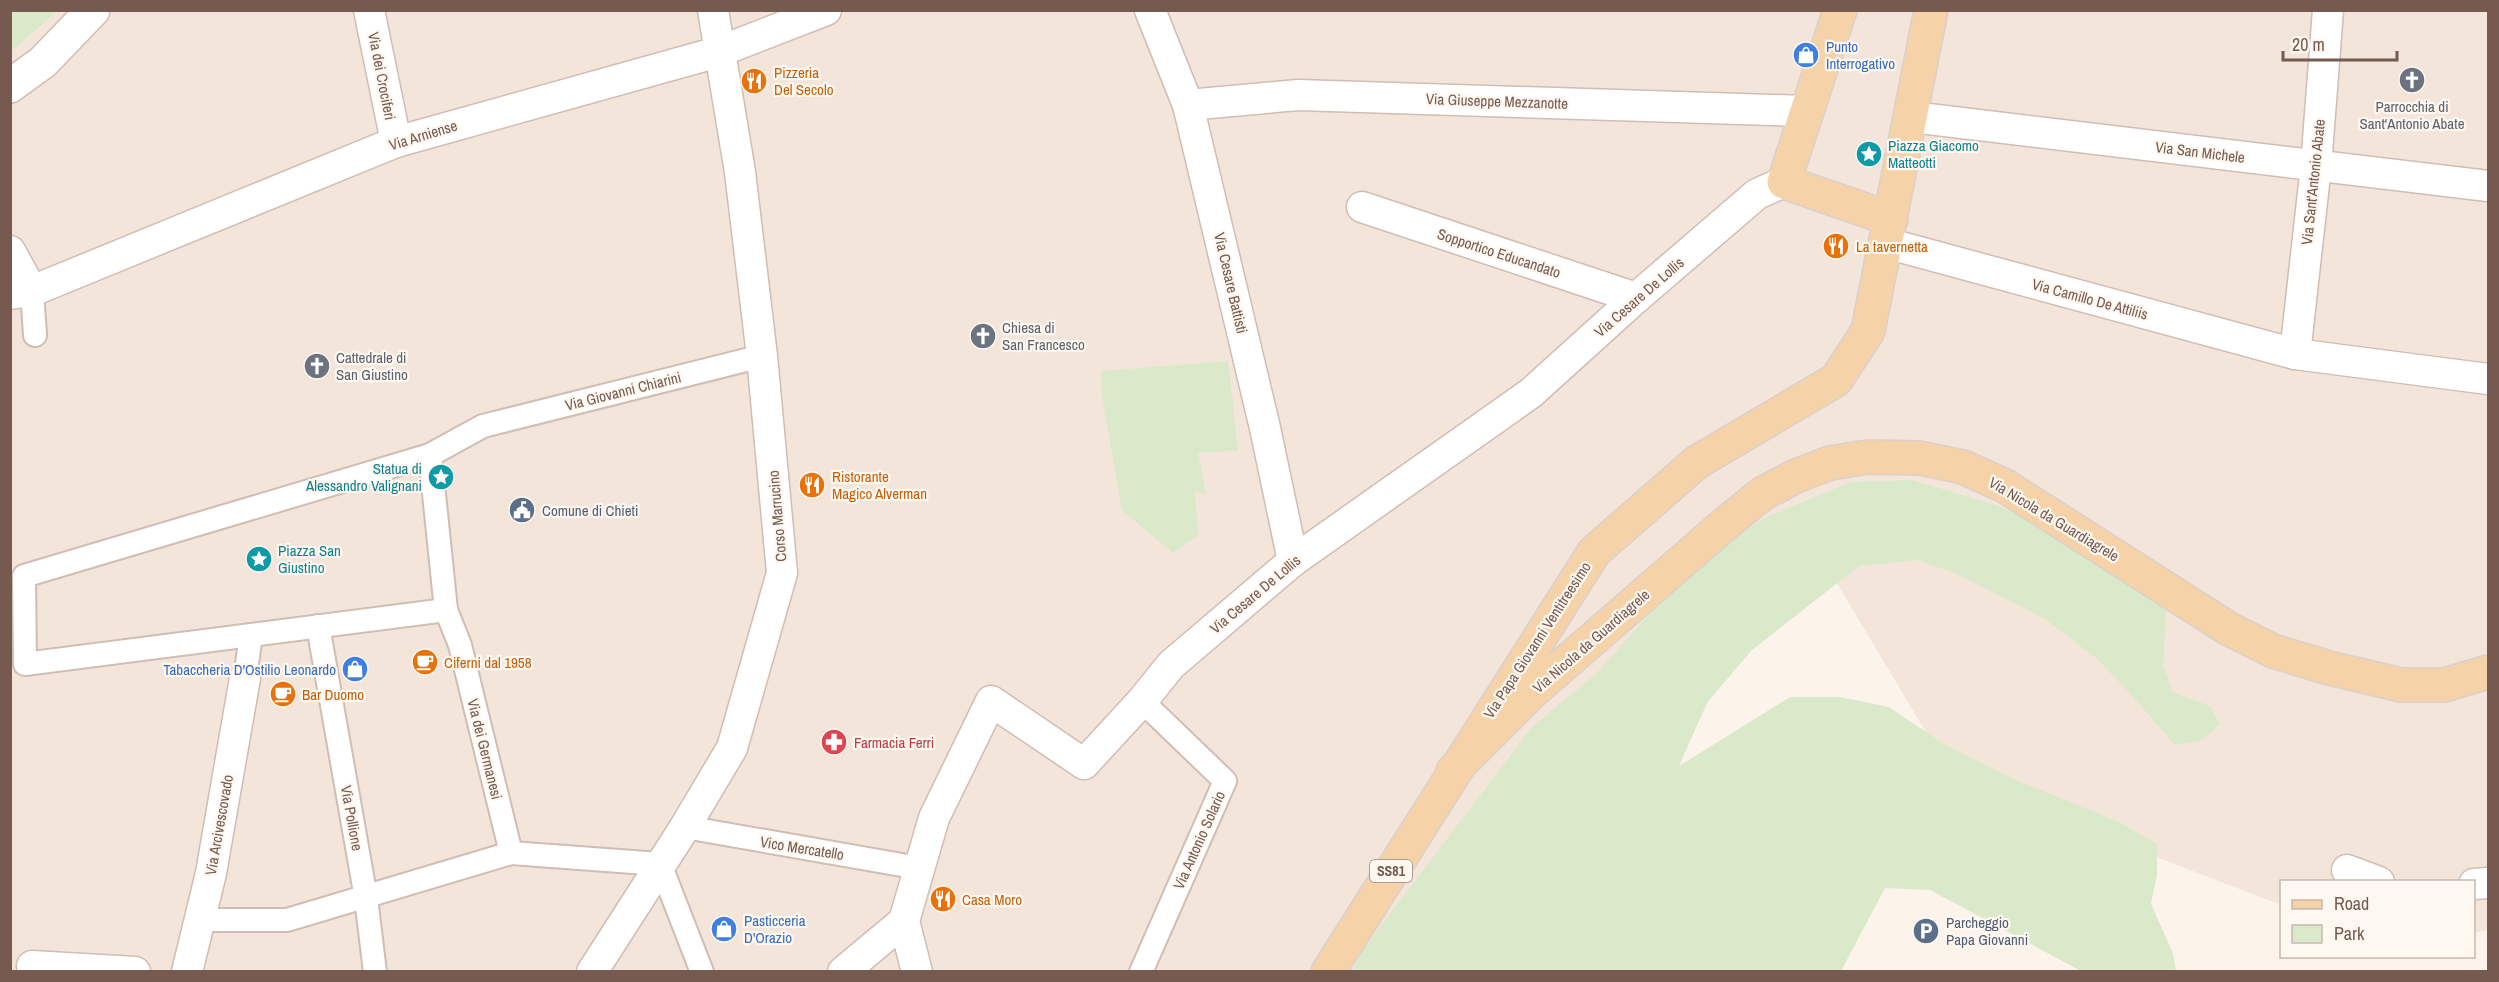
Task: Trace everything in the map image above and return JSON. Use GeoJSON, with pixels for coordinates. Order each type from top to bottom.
{"type":"FeatureCollection","features":[{"type":"Feature","properties":{"kind":"main road"},"geometry":{"type":"LineString","coordinates":[[1840,10],[1784,182],[1888,231]]}},
{"type":"Feature","properties":{"kind":"main road","name":"Via Papa Giovanni Ventitreesimo"},"geometry":{"type":"LineString","coordinates":[[1328,972],[1594,552],[1697,462],[1836,380],[1868,331],[1912,117],[1931,10]]}},
{"type":"Feature","properties":{"kind":"main road","name":"Via Nicola da Guardiagrele"},"geometry":{"type":"LineString","coordinates":[[1454,771],[1533,692],[1762,494],[1796,476],[1830,464],[1868,456],[1920,458],[1941,462],[1963,467],[2005,486],[2229,629],[2273,651],[2329,668],[2402,685],[2444,685],[2488,672]]}},
{"type":"Feature","properties":{"kind":"street"},"geometry":{"type":"LineString","coordinates":[[10,86],[43,62],[93,10]]}},
{"type":"Feature","properties":{"kind":"street","name":"Via dei Crociferi"},"geometry":{"type":"LineString","coordinates":[[369,10],[396,142]]}},
{"type":"Feature","properties":{"kind":"street","name":"Corso Marrucino"},"geometry":{"type":"LineString","coordinates":[[592,972],[686,827],[732,748],[782,573],[762,356],[740,171],[718,52],[713,10]]}},
{"type":"Feature","properties":{"kind":"street","name":"Via Arniense"},"geometry":{"type":"LineString","coordinates":[[21,292],[396,142],[718,52],[826,10]]}},
{"type":"Feature","properties":{"kind":"street","name":"Via Cesare Battisti"},"geometry":{"type":"LineString","coordinates":[[1150,10],[1188,105],[1265,428],[1293,561]]}},
{"type":"Feature","properties":{"kind":"street","name":"Via Sant'Antonio Abate"},"geometry":{"type":"LineString","coordinates":[[2295,354],[2316,166],[2328,10]]}},
{"type":"Feature","properties":{"kind":"street","name":"Via Giuseppe Mezzanotte"},"geometry":{"type":"LineString","coordinates":[[1188,105],[1298,95],[1806,111]]}},
{"type":"Feature","properties":{"kind":"street","name":"Via San Michele"},"geometry":{"type":"LineString","coordinates":[[1912,117],[2488,186]]}},
{"type":"Feature","properties":{"kind":"street","name":"Via Cesare De Lollis"},"geometry":{"type":"LineString","coordinates":[[904,921],[934,818],[991,700],[1084,764],[1142,701],[1171,665],[1293,561],[1531,393],[1636,298],[1757,194],[1784,182]]}},
{"type":"Feature","properties":{"kind":"street","name":"Sopportico Educandato"},"geometry":{"type":"LineString","coordinates":[[1362,207],[1636,298]]}},
{"type":"Feature","properties":{"kind":"street","name":"Via Camillo De Attiliis"},"geometry":{"type":"LineString","coordinates":[[1888,231],[2295,354],[2488,379]]}},
{"type":"Feature","properties":{"kind":"street"},"geometry":{"type":"LineString","coordinates":[[10,251],[35,335]]}},
{"type":"Feature","properties":{"kind":"street","name":"Via Giovanni Chiarini"},"geometry":{"type":"LineString","coordinates":[[430,455],[483,426],[762,356]]}},
{"type":"Feature","properties":{"kind":"street"},"geometry":{"type":"LineString","coordinates":[[430,455],[446,610],[25,664],[24,576],[430,455]]}},
{"type":"Feature","properties":{"kind":"street","name":"Via dei Germanesi"},"geometry":{"type":"LineString","coordinates":[[446,610],[460,645],[511,853]]}},
{"type":"Feature","properties":{"kind":"street","name":"Via Pollione"},"geometry":{"type":"LineString","coordinates":[[318,626],[366,898],[375,972]]}},
{"type":"Feature","properties":{"kind":"street"},"geometry":{"type":"LineString","coordinates":[[245,678],[251,635]]}},
{"type":"Feature","properties":{"kind":"street","name":"Via Arcivescovado"},"geometry":{"type":"LineString","coordinates":[[187,972],[201,920],[245,678]]}},
{"type":"Feature","properties":{"kind":"street","name":"Via Antonio Solario"},"geometry":{"type":"LineString","coordinates":[[1141,972],[1225,781],[1142,701]]}},
{"type":"Feature","properties":{"kind":"street","name":"Vico Mercatello"},"geometry":{"type":"LineString","coordinates":[[686,827],[919,868]]}},
{"type":"Feature","properties":{"kind":"street"},"geometry":{"type":"LineString","coordinates":[[201,920],[288,920],[511,853],[660,864],[702,972]]}},
{"type":"Feature","properties":{"kind":"street"},"geometry":{"type":"LineString","coordinates":[[2347,870],[2374,880]]}},
{"type":"Feature","properties":{"kind":"street"},"geometry":{"type":"LineString","coordinates":[[843,972],[904,921],[917,972]]}},
{"type":"Feature","properties":{"kind":"street"},"geometry":{"type":"LineString","coordinates":[[32,966],[135,972]]}},
{"type":"Feature","properties":{"kind":"shaded area"},"geometry":{"type":"Polygon","coordinates":[[[10,11],[2488,11],[2488,930],[2475,933],[2475,880],[2280,880],[2280,905],[1954,779],[1829,570],[1487,845],[1496,971],[11,971],[10,11]]]}},
{"type":"Feature","properties":{"kind":"green space"},"geometry":{"type":"Polygon","coordinates":[[[11,10],[57,10],[57,11],[11,51],[11,10]]]}},
{"type":"Feature","properties":{"kind":"green space"},"geometry":{"type":"Polygon","coordinates":[[[1228,361],[1238,451],[1198,452],[1206,494],[1195,492],[1198,535],[1173,553],[1122,510],[1101,390],[1101,371],[1228,361]]]}},
{"type":"Feature","properties":{"kind":"green space"},"geometry":{"type":"Polygon","coordinates":[[[1911,480],[1999,506],[2070,542],[2166,610],[2163,665],[2172,692],[2210,706],[2220,724],[2202,740],[2175,745],[2095,657],[2045,619],[1959,575],[1918,560],[1859,566],[1751,651],[1707,703],[1679,766],[1790,697],[1840,697],[1889,707],[1945,745],[2011,778],[2121,823],[2157,844],[2157,875],[2151,904],[2173,953],[2176,971],[2081,971],[1930,890],[1885,888],[1841,971],[1352,972],[1362,951],[1531,728],[1595,675],[1692,567],[1764,518],[1851,482],[1911,480]]]}},
{"type":"Feature","properties":{"kind":"place","name":"Punto Interrogativo"},"geometry":{"type":"Point","coordinates":[1806,55]}},
{"type":"Feature","properties":{"kind":"place","name":"Parrocchia di Sant'Antonio Abate"},"geometry":{"type":"Point","coordinates":[2412,80]}},
{"type":"Feature","properties":{"kind":"place","name":"Pizzeria Del Secolo"},"geometry":{"type":"Point","coordinates":[754,81]}},
{"type":"Feature","properties":{"kind":"place","name":"Piazza Giacomo Matteotti"},"geometry":{"type":"Point","coordinates":[1869,154]}},
{"type":"Feature","properties":{"kind":"place","name":"La tavernetta"},"geometry":{"type":"Point","coordinates":[1836,246]}},
{"type":"Feature","properties":{"kind":"place","name":"Chiesa di San Francesco"},"geometry":{"type":"Point","coordinates":[983,336]}},
{"type":"Feature","properties":{"kind":"place","name":"Cattedrale di San Giustino"},"geometry":{"type":"Point","coordinates":[317,366]}},
{"type":"Feature","properties":{"kind":"place","name":"Statua di Alessandro Valignani"},"geometry":{"type":"Point","coordinates":[441,477]}},
{"type":"Feature","properties":{"kind":"place","name":"Ristorante Magico Alverman"},"geometry":{"type":"Point","coordinates":[812,485]}},
{"type":"Feature","properties":{"kind":"place","name":"Comune di Chieti"},"geometry":{"type":"Point","coordinates":[522,510]}},
{"type":"Feature","properties":{"kind":"place","name":"Piazza San Giustino"},"geometry":{"type":"Point","coordinates":[259,559]}},
{"type":"Feature","properties":{"kind":"place","name":"Ciferni dal 1958"},"geometry":{"type":"Point","coordinates":[425,662]}},
{"type":"Feature","properties":{"kind":"place","name":"Tabaccheria D'Ostilio Leonardo"},"geometry":{"type":"Point","coordinates":[355,669]}},
{"type":"Feature","properties":{"kind":"place","name":"Bar Duomo"},"geometry":{"type":"Point","coordinates":[283,694]}},
{"type":"Feature","properties":{"kind":"place","name":"Farmacia Ferri"},"geometry":{"type":"Point","coordinates":[834,742]}},
{"type":"Feature","properties":{"kind":"place","name":"Casa Moro"},"geometry":{"type":"Point","coordinates":[943,899]}},
{"type":"Feature","properties":{"kind":"place","name":"Pasticceria D'Orazio"},"geometry":{"type":"Point","coordinates":[724,929]}},
{"type":"Feature","properties":{"kind":"place","name":"Parcheggio Papa Giovanni"},"geometry":{"type":"Point","coordinates":[1926,931]}}]}
